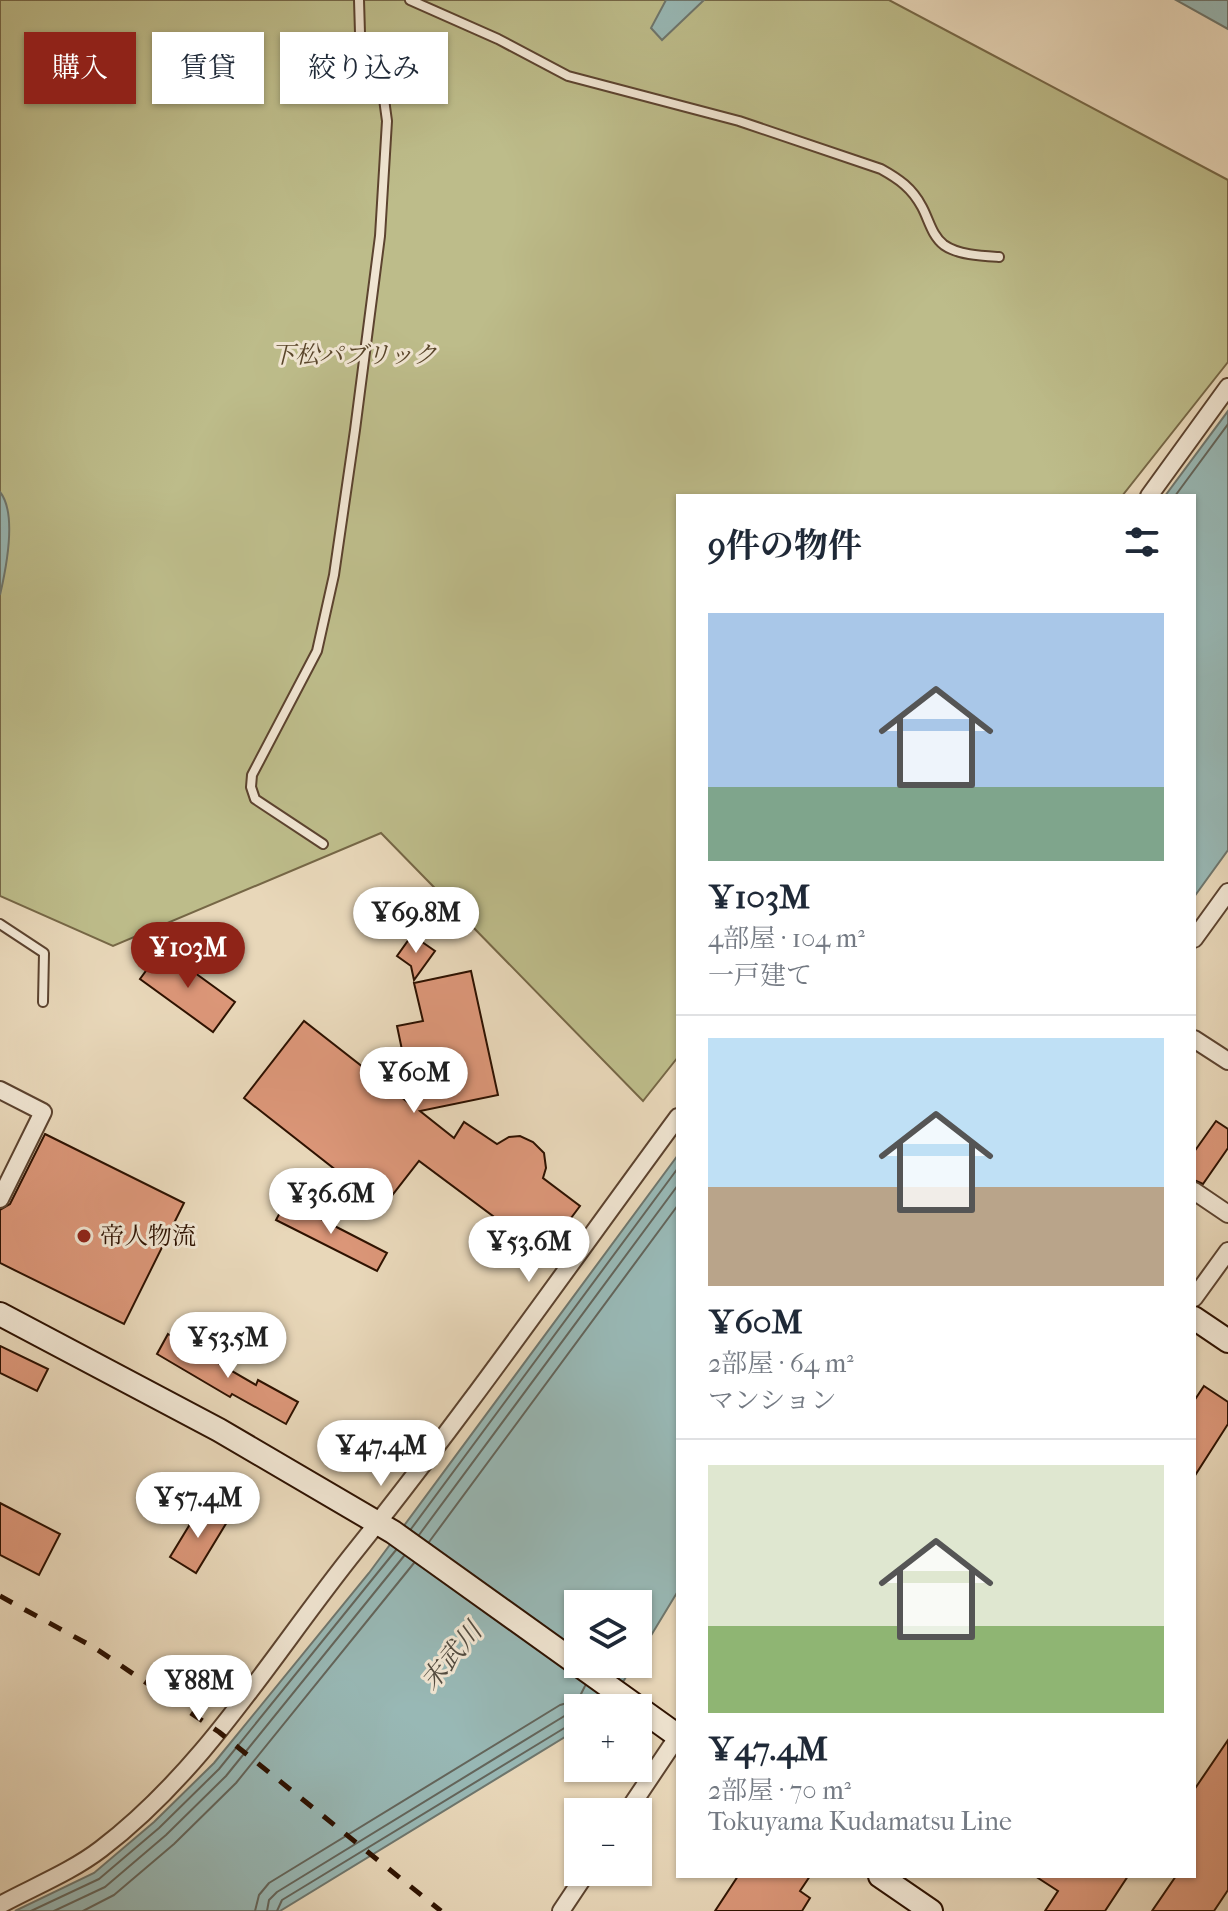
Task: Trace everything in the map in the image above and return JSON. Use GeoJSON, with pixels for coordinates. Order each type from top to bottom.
{"type":"FeatureCollection","features":[{"type":"Feature","properties":{"kind":"main road"},"geometry":{"type":"LineString","coordinates":[[0,1314],[219,1430],[386,1528],[676,1735]]}},
{"type":"Feature","properties":{"kind":"main road"},"geometry":{"type":"LineString","coordinates":[[1196,1319],[1228,1341]]}},
{"type":"Feature","properties":{"kind":"main road"},"geometry":{"type":"LineString","coordinates":[[883,1878],[931,1911]]}},
{"type":"Feature","properties":{"kind":"street"},"geometry":{"type":"LineString","coordinates":[[1150,494],[1228,387]]}},
{"type":"Feature","properties":{"kind":"street"},"geometry":{"type":"LineString","coordinates":[[1196,936],[1228,892]]}},
{"type":"Feature","properties":{"kind":"street"},"geometry":{"type":"LineString","coordinates":[[1196,1040],[1228,1061]]}},
{"type":"Feature","properties":{"kind":"street"},"geometry":{"type":"LineString","coordinates":[[0,1090],[43,1112],[0,1199]]}},
{"type":"Feature","properties":{"kind":"street"},"geometry":{"type":"LineString","coordinates":[[0,1905],[99,1850],[179,1775],[386,1528],[676,1120]]}},
{"type":"Feature","properties":{"kind":"street"},"geometry":{"type":"LineString","coordinates":[[1196,1192],[1228,1214]]}},
{"type":"Feature","properties":{"kind":"street"},"geometry":{"type":"LineString","coordinates":[[1196,1295],[1228,1251]]}},
{"type":"Feature","properties":{"kind":"street"},"geometry":{"type":"LineString","coordinates":[[636,1798],[676,1739]]}},
{"type":"Feature","properties":{"kind":"street"},"geometry":{"type":"LineString","coordinates":[[561,1911],[578,1886]]}},
{"type":"Feature","properties":{"kind":"lane"},"geometry":{"type":"LineString","coordinates":[[323,844],[255,799],[251,787],[252,775],[317,651],[334,575],[359,401],[380,236],[387,121],[384,99],[360,33],[359,0]]}},
{"type":"Feature","properties":{"kind":"lane"},"geometry":{"type":"LineString","coordinates":[[410,0],[498,39],[568,76],[739,121],[881,169],[912,191],[935,236],[945,246],[999,257]]}},
{"type":"Feature","properties":{"kind":"lane"},"geometry":{"type":"LineString","coordinates":[[0,924],[44,953],[43,1002]]}},
{"type":"Feature","properties":{"kind":"green space","name":"下松パブリック"},"geometry":{"type":"Polygon","coordinates":[[[0,0],[889,0],[1228,180],[1228,362],[1124,494],[676,494],[676,1060],[643,1101],[381,833],[113,946],[0,896],[0,0]]]}},
{"type":"Feature","properties":{"kind":"water"},"geometry":{"type":"Polygon","coordinates":[[[666,0],[704,0],[662,40],[651,28],[666,0]]]}},
{"type":"Feature","properties":{"kind":"water"},"geometry":{"type":"Polygon","coordinates":[[[1176,0],[1228,0],[1228,29],[1176,0]]]}},
{"type":"Feature","properties":{"kind":"water"},"geometry":{"type":"Polygon","coordinates":[[[1228,411],[1228,850],[1196,894],[1196,494],[1166,494],[1228,411]]]}},
{"type":"Feature","properties":{"kind":"water"},"geometry":{"type":"Polygon","coordinates":[[[0,492],[5,501],[9,527],[0,595],[0,492]]]}},
{"type":"Feature","properties":{"kind":"water","name":"末武川"},"geometry":{"type":"Polygon","coordinates":[[[676,1158],[676,1594],[652,1634],[652,1590],[564,1590],[564,1678],[625,1678],[616,1694],[564,1694],[564,1738],[280,1911],[15,1911],[94,1873],[154,1822],[214,1763],[369,1573],[676,1158]]]}},
{"type":"Feature","properties":{"kind":"building"},"geometry":{"type":"Polygon","coordinates":[[[412,935],[435,951],[414,980],[411,966],[397,956],[412,935]]]}},
{"type":"Feature","properties":{"kind":"building"},"geometry":{"type":"Polygon","coordinates":[[[162,949],[235,1002],[213,1032],[140,979],[162,949]]]}},
{"type":"Feature","properties":{"kind":"building"},"geometry":{"type":"Polygon","coordinates":[[[471,971],[498,1095],[420,1111],[454,1138],[464,1122],[497,1144],[509,1137],[520,1136],[533,1142],[544,1153],[546,1168],[543,1178],[580,1206],[544,1254],[419,1161],[383,1207],[244,1098],[304,1021],[414,1107],[397,1026],[423,1021],[414,983],[471,971]]]}},
{"type":"Feature","properties":{"kind":"building"},"geometry":{"type":"Polygon","coordinates":[[[1216,1121],[1228,1129],[1228,1148],[1203,1184],[1196,1181],[1196,1149],[1216,1121]]]}},
{"type":"Feature","properties":{"kind":"building","name":"帝人物流"},"geometry":{"type":"Polygon","coordinates":[[[45,1134],[184,1203],[124,1324],[0,1263],[0,1210],[10,1204],[45,1134]]]}},
{"type":"Feature","properties":{"kind":"building"},"geometry":{"type":"Polygon","coordinates":[[[286,1201],[387,1253],[377,1271],[276,1220],[286,1201]]]}},
{"type":"Feature","properties":{"kind":"building"},"geometry":{"type":"Polygon","coordinates":[[[168,1334],[256,1385],[258,1380],[298,1402],[286,1424],[232,1394],[230,1397],[157,1354],[168,1334]]]}},
{"type":"Feature","properties":{"kind":"building"},"geometry":{"type":"Polygon","coordinates":[[[0,1346],[48,1369],[37,1391],[0,1373],[0,1346]]]}},
{"type":"Feature","properties":{"kind":"building"},"geometry":{"type":"Polygon","coordinates":[[[1204,1386],[1228,1402],[1228,1424],[1196,1474],[1196,1398],[1204,1386]]]}},
{"type":"Feature","properties":{"kind":"building"},"geometry":{"type":"Polygon","coordinates":[[[0,1503],[60,1534],[39,1575],[0,1555],[0,1503]]]}},
{"type":"Feature","properties":{"kind":"building"},"geometry":{"type":"Polygon","coordinates":[[[201,1506],[227,1522],[196,1573],[170,1557],[201,1506]]]}},
{"type":"Feature","properties":{"kind":"building"},"geometry":{"type":"Polygon","coordinates":[[[1228,1740],[1228,1890],[1214,1911],[1152,1911],[1175,1878],[1196,1878],[1196,1787],[1228,1740]]]}},
{"type":"Feature","properties":{"kind":"building"},"geometry":{"type":"Polygon","coordinates":[[[737,1878],[809,1878],[800,1891],[810,1898],[802,1911],[715,1911],[737,1878]]]}},
{"type":"Feature","properties":{"kind":"building"},"geometry":{"type":"Polygon","coordinates":[[[1038,1878],[1127,1878],[1105,1911],[1045,1911],[1058,1891],[1038,1878]]]}},
{"type":"Feature","properties":{"kind":"railway"},"geometry":{"type":"LineString","coordinates":[[0,1596],[95,1648],[219,1732],[441,1911]]}},
{"type":"Feature","properties":{"kind":"place","name":"帝人物流"},"geometry":{"type":"Point","coordinates":[84,1236]}}]}
